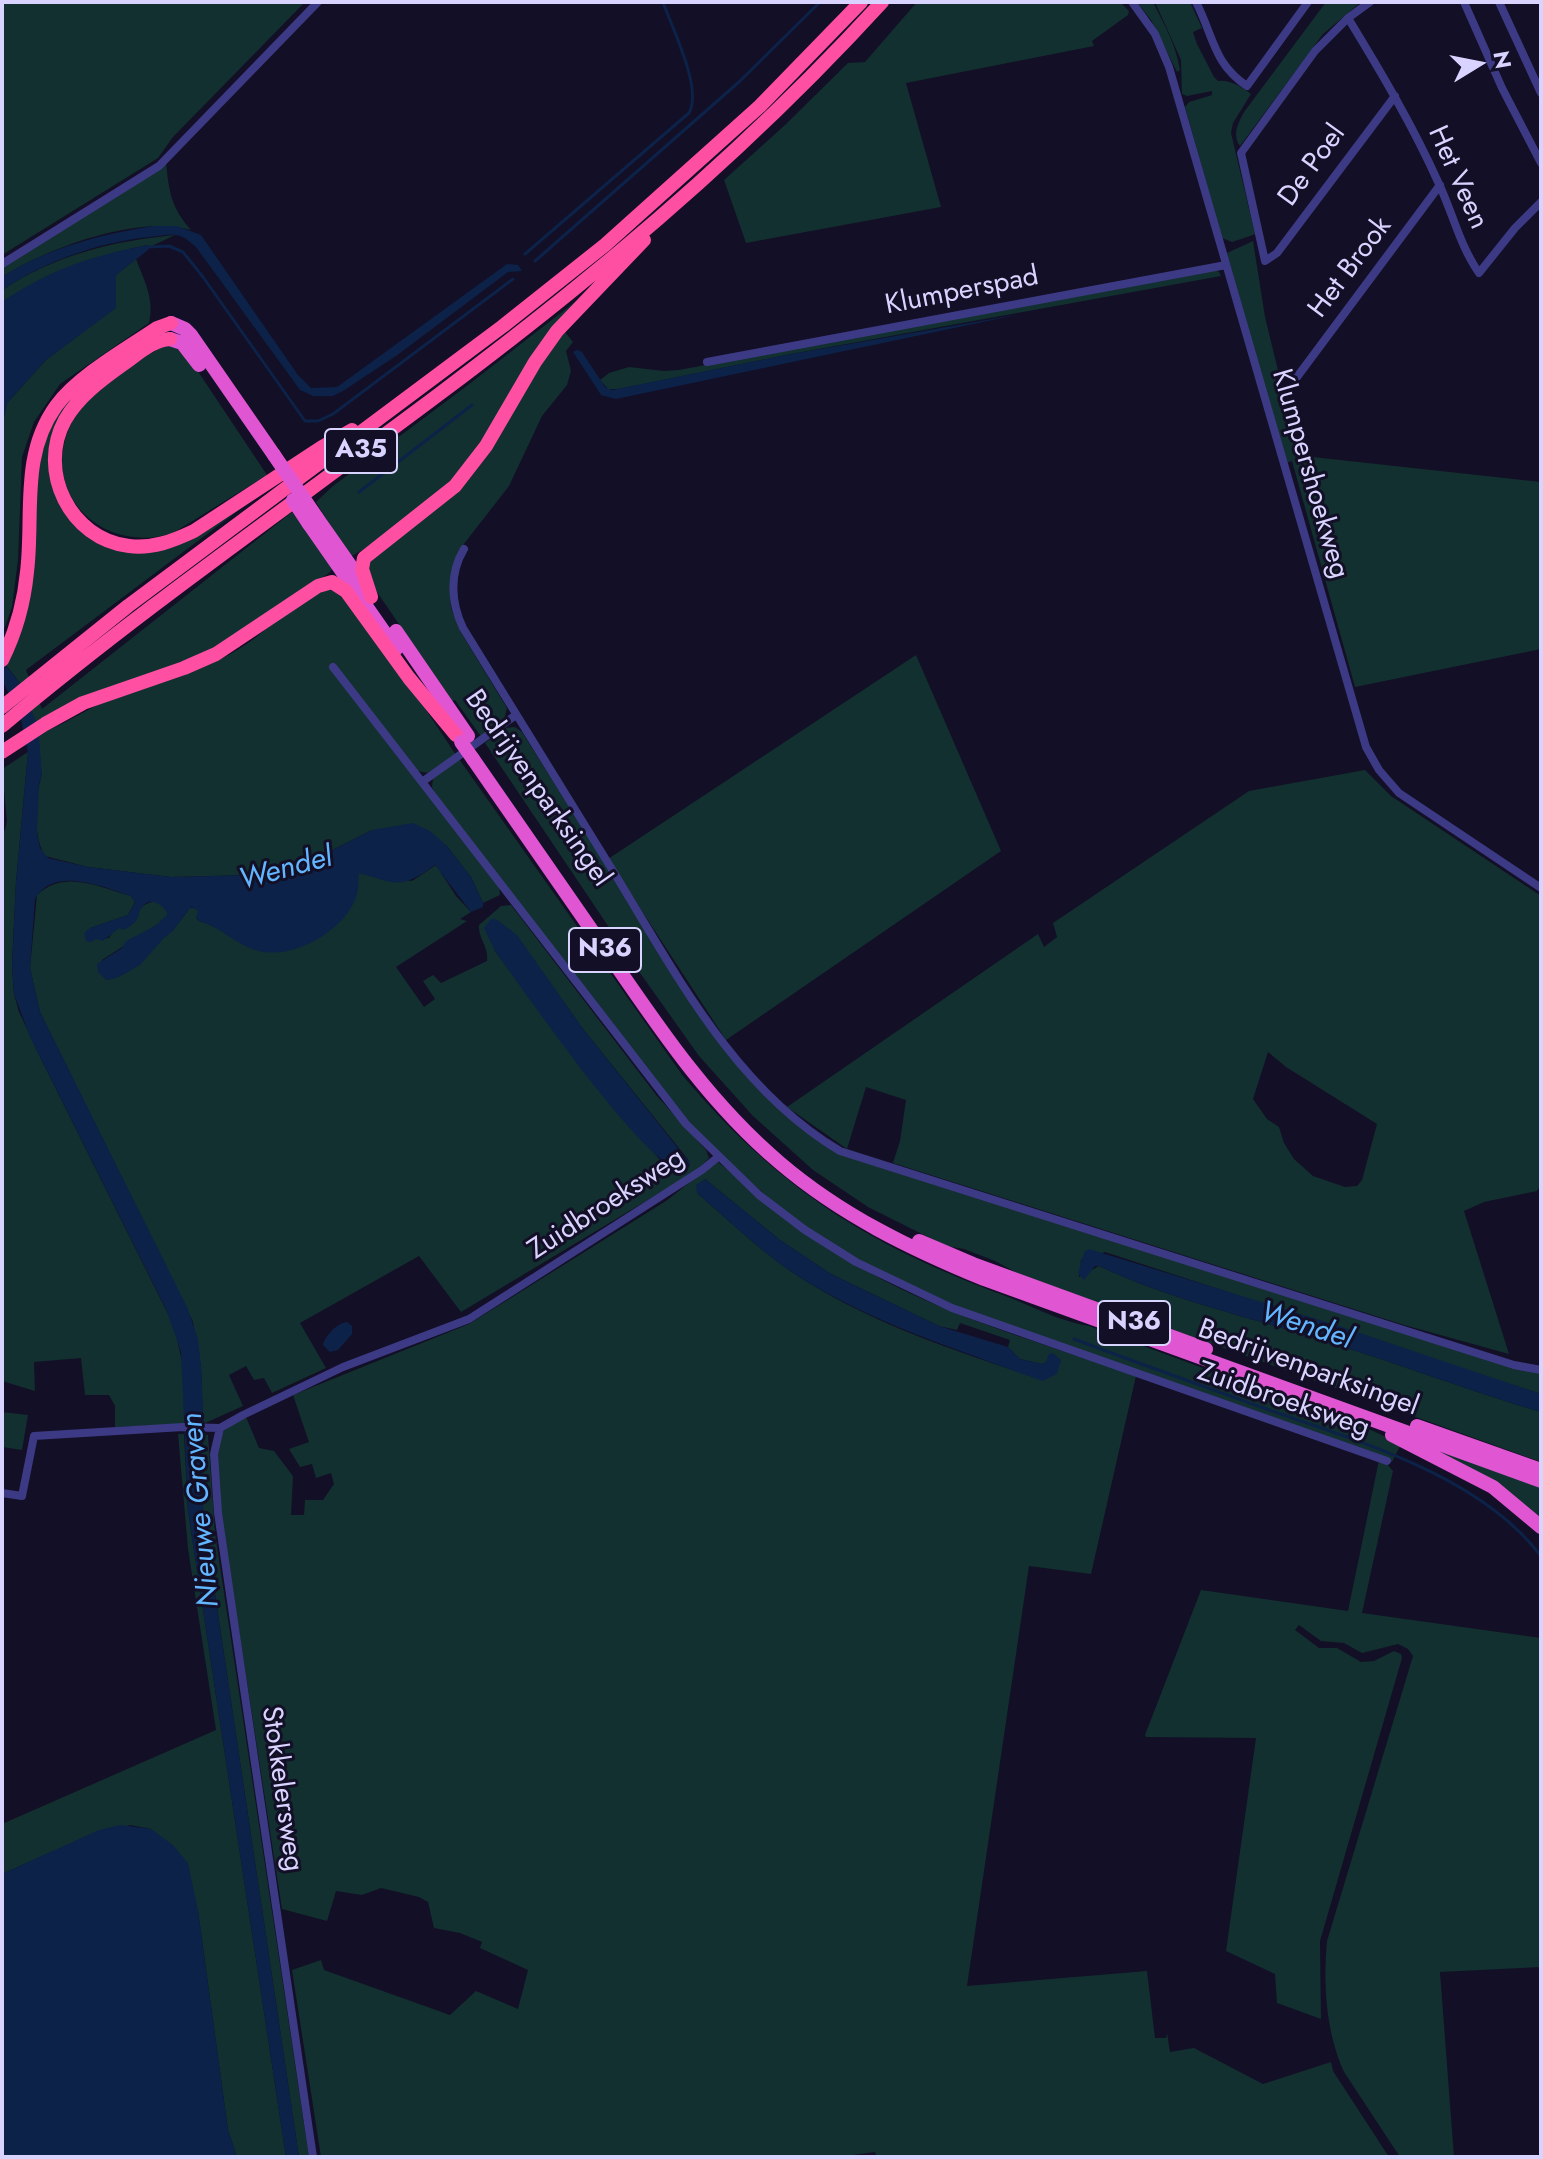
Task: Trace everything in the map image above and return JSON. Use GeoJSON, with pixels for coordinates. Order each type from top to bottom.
{"type":"FeatureCollection","features":[{"type":"Feature","properties":{"kind":"highway","name":"A35"},"geometry":{"type":"LineString","coordinates":[[33,691],[128,606],[503,326],[605,245],[760,106],[861,2]]}},
{"type":"Feature","properties":{"kind":"highway","name":"A35"},"geometry":{"type":"LineString","coordinates":[[4,714],[572,291],[682,199],[808,80],[882,2]]}},
{"type":"Feature","properties":{"kind":"highway","name":"A35"},"geometry":{"type":"LineString","coordinates":[[371,597],[362,569],[364,558],[455,486],[486,446],[535,362],[557,331],[682,199]]}},
{"type":"Feature","properties":{"kind":"highway"},"geometry":{"type":"LineString","coordinates":[[4,656],[20,615],[24,594],[28,570],[31,465],[46,423],[57,404],[87,377],[157,328],[170,331]]}},
{"type":"Feature","properties":{"kind":"highway","name":"Bedrijvenparksingel"},"geometry":{"type":"LineString","coordinates":[[170,331],[185,329],[191,335],[270,458],[462,738],[695,1060],[770,1141],[842,1198],[913,1238],[973,1264],[1501,1456],[1541,1467]]}},
{"type":"Feature","properties":{"kind":"highway","name":"A35"},"geometry":{"type":"LineString","coordinates":[[170,331],[95,386],[70,413],[60,431],[55,460],[63,498],[69,510],[88,529],[111,541],[128,546],[149,546],[163,544],[194,531],[322,447],[401,402]]}},
{"type":"Feature","properties":{"kind":"highway","name":"Bedrijvenparksingel"},"geometry":{"type":"LineString","coordinates":[[313,521],[371,597],[462,738]]}},
{"type":"Feature","properties":{"kind":"highway"},"geometry":{"type":"LineString","coordinates":[[2,752],[45,724],[103,695],[206,659],[232,645],[318,586],[332,582],[346,591],[409,678],[462,738]]}},
{"type":"Feature","properties":{"kind":"highway","name":"Bedrijvenparksingel"},"geometry":{"type":"LineString","coordinates":[[477,756],[630,986],[698,1079],[747,1134],[807,1185],[873,1228],[942,1262],[1541,1481]]}},
{"type":"Feature","properties":{"kind":"highway","name":"N36"},"geometry":{"type":"LineString","coordinates":[[1361,1416],[1493,1487],[1541,1527]]}},
{"type":"Feature","properties":{"kind":"street"},"geometry":{"type":"LineString","coordinates":[[2,264],[159,166],[318,2]]}},
{"type":"Feature","properties":{"kind":"street","name":"Klumpershoekweg"},"geometry":{"type":"LineString","coordinates":[[1132,2],[1155,34],[1169,67],[1360,730],[1373,760],[1399,793],[1541,888]]}},
{"type":"Feature","properties":{"kind":"street"},"geometry":{"type":"LineString","coordinates":[[1198,3],[1221,63],[1247,86],[1308,2]]}},
{"type":"Feature","properties":{"kind":"street"},"geometry":{"type":"LineString","coordinates":[[1348,18],[1370,2]]}},
{"type":"Feature","properties":{"kind":"street"},"geometry":{"type":"LineString","coordinates":[[1464,2],[1541,163]]}},
{"type":"Feature","properties":{"kind":"street"},"geometry":{"type":"LineString","coordinates":[[1499,2],[1541,93]]}},
{"type":"Feature","properties":{"kind":"street","name":"Het Veen"},"geometry":{"type":"LineString","coordinates":[[1348,18],[1395,96],[1440,185],[1463,246],[1479,273],[1515,228],[1541,202]]}},
{"type":"Feature","properties":{"kind":"street","name":"De Poel"},"geometry":{"type":"LineString","coordinates":[[1348,18],[1315,51],[1241,153],[1265,261],[1277,253],[1395,96]]}},
{"type":"Feature","properties":{"kind":"street","name":"Het Brook"},"geometry":{"type":"LineString","coordinates":[[1297,377],[1440,185]]}},
{"type":"Feature","properties":{"kind":"street","name":"Klumperspad"},"geometry":{"type":"LineString","coordinates":[[707,362],[1226,265]]}},
{"type":"Feature","properties":{"kind":"street"},"geometry":{"type":"LineString","coordinates":[[464,549],[453,585],[458,617],[516,715],[696,1005],[749,1075],[818,1138],[840,1151],[1514,1365],[1541,1370]]}},
{"type":"Feature","properties":{"kind":"street"},"geometry":{"type":"LineString","coordinates":[[333,667],[659,1092],[718,1157]]}},
{"type":"Feature","properties":{"kind":"street"},"geometry":{"type":"LineString","coordinates":[[422,782],[516,715]]}},
{"type":"Feature","properties":{"kind":"street","name":"Zuidbroeksweg"},"geometry":{"type":"LineString","coordinates":[[220,1428],[343,1367],[469,1319],[718,1157],[759,1195],[805,1230],[856,1262],[952,1308],[1387,1461]]}},
{"type":"Feature","properties":{"kind":"street"},"geometry":{"type":"LineString","coordinates":[[2,1493],[22,1496],[34,1436],[183,1427],[220,1428]]}},
{"type":"Feature","properties":{"kind":"street","name":"Stokkelersweg"},"geometry":{"type":"LineString","coordinates":[[220,1428],[214,1454],[220,1526],[313,2157]]}},
{"type":"Feature","properties":{"kind":"green space"},"geometry":{"type":"Polygon","coordinates":[[[2,2],[305,2],[173,137],[158,158],[2,255],[2,2]]]}},
{"type":"Feature","properties":{"kind":"green space"},"geometry":{"type":"Polygon","coordinates":[[[917,2],[1120,2],[1129,11],[1128,15],[1092,41],[1094,46],[906,83],[941,207],[746,243],[724,180],[848,63],[865,62],[917,2]]]}},
{"type":"Feature","properties":{"kind":"green space"},"geometry":{"type":"Polygon","coordinates":[[[1137,2],[1153,2],[1176,52],[1180,70],[1177,72],[1151,20],[1137,2]]]}},
{"type":"Feature","properties":{"kind":"green space"},"geometry":{"type":"Polygon","coordinates":[[[1155,2],[1190,2],[1202,28],[1193,32],[1214,77],[1218,81],[1235,84],[1251,94],[1233,123],[1231,133],[1253,235],[1232,242],[1222,238],[1185,107],[1189,102],[1212,95],[1212,91],[1187,96],[1182,94],[1181,60],[1155,2]]]}},
{"type":"Feature","properties":{"kind":"green space"},"geometry":{"type":"Polygon","coordinates":[[[1326,2],[1361,2],[1323,34],[1240,146],[1236,133],[1244,112],[1326,2]]]}},
{"type":"Feature","properties":{"kind":"green space"},"geometry":{"type":"Polygon","coordinates":[[[166,162],[172,199],[191,230],[170,226],[120,230],[68,245],[2,277],[2,267],[166,162]]]}},
{"type":"Feature","properties":{"kind":"green space"},"geometry":{"type":"Polygon","coordinates":[[[175,235],[150,247],[129,249],[72,266],[2,302],[2,290],[43,267],[107,246],[175,235]]]}},
{"type":"Feature","properties":{"kind":"green space"},"geometry":{"type":"Polygon","coordinates":[[[1253,241],[1265,317],[1297,448],[1294,455],[1541,482],[1541,649],[1355,687],[1292,461],[1286,463],[1227,253],[1253,241]]]}},
{"type":"Feature","properties":{"kind":"green space"},"geometry":{"type":"Polygon","coordinates":[[[136,259],[150,298],[149,323],[60,384],[34,422],[22,457],[18,560],[12,607],[2,635],[2,426],[7,403],[46,360],[115,308],[116,275],[136,259]]]}},
{"type":"Feature","properties":{"kind":"green space"},"geometry":{"type":"Polygon","coordinates":[[[1215,270],[1221,276],[786,355],[619,389],[608,389],[600,380],[609,373],[629,367],[679,370],[1215,270]]]}},
{"type":"Feature","properties":{"kind":"green space"},"geometry":{"type":"Polygon","coordinates":[[[589,291],[492,429],[444,490],[350,557],[316,502],[589,291]]]}},
{"type":"Feature","properties":{"kind":"green space"},"geometry":{"type":"Polygon","coordinates":[[[565,332],[573,342],[566,351],[571,371],[567,385],[542,416],[509,486],[460,549],[450,585],[451,608],[460,631],[507,708],[504,720],[482,738],[455,700],[452,701],[370,582],[368,564],[374,555],[459,491],[542,362],[565,332]]]}},
{"type":"Feature","properties":{"kind":"green space"},"geometry":{"type":"Polygon","coordinates":[[[168,344],[187,355],[267,475],[173,533],[148,538],[124,535],[102,527],[84,514],[71,496],[63,475],[63,452],[70,426],[88,400],[126,368],[168,344]]]}},
{"type":"Feature","properties":{"kind":"green space"},"geometry":{"type":"Polygon","coordinates":[[[88,378],[56,428],[67,512],[139,550],[267,489],[26,670],[42,709],[292,512],[333,568],[219,648],[122,684],[47,731],[105,702],[222,658],[255,638],[304,598],[326,590],[338,590],[414,692],[456,755],[428,773],[417,771],[331,669],[499,887],[500,895],[483,903],[471,877],[446,845],[372,830],[315,859],[254,875],[171,877],[88,867],[45,856],[38,837],[36,815],[42,774],[19,682],[6,665],[31,531],[44,430],[88,378]]]}},
{"type":"Feature","properties":{"kind":"green space"},"geometry":{"type":"Polygon","coordinates":[[[916,655],[1001,851],[726,1040],[608,859],[916,655]]]}},
{"type":"Feature","properties":{"kind":"green space"},"geometry":{"type":"Polygon","coordinates":[[[515,727],[522,732],[704,1022],[788,1116],[817,1140],[839,1153],[1541,1373],[1541,1394],[1105,1252],[1081,1260],[1079,1277],[1099,1266],[1185,1299],[1541,1412],[1541,1462],[1021,1275],[964,1249],[946,1246],[868,1207],[813,1170],[753,1116],[699,1056],[485,743],[504,728],[515,727]]]}},
{"type":"Feature","properties":{"kind":"green space"},"geometry":{"type":"Polygon","coordinates":[[[28,752],[16,882],[12,965],[14,994],[41,1059],[174,1326],[184,1370],[185,1424],[115,1427],[115,1406],[109,1395],[85,1395],[81,1358],[34,1362],[35,1391],[2,1381],[2,832],[7,821],[2,769],[28,752]]]}},
{"type":"Feature","properties":{"kind":"green space"},"geometry":{"type":"Polygon","coordinates":[[[459,759],[683,1076],[718,1115],[790,1181],[867,1233],[954,1276],[1056,1317],[1089,1326],[1371,1430],[1401,1444],[1392,1462],[953,1305],[860,1262],[791,1216],[681,1116],[435,793],[433,779],[459,759]]]}},
{"type":"Feature","properties":{"kind":"green space"},"geometry":{"type":"Polygon","coordinates":[[[1365,770],[1391,796],[1541,896],[1541,1185],[1537,1191],[1484,1202],[1464,1211],[1509,1354],[1404,1325],[893,1163],[900,1141],[906,1100],[866,1087],[847,1149],[787,1107],[1038,934],[1044,947],[1057,937],[1053,923],[1249,791],[1365,770]],[[1268,1052],[1253,1099],[1267,1119],[1279,1127],[1294,1159],[1313,1176],[1345,1187],[1357,1186],[1362,1180],[1377,1124],[1286,1067],[1268,1052]]]}},
{"type":"Feature","properties":{"kind":"green space"},"geometry":{"type":"Polygon","coordinates":[[[436,865],[456,896],[471,912],[460,919],[467,921],[396,967],[424,1007],[435,999],[423,981],[433,975],[441,983],[487,961],[479,925],[501,906],[511,905],[657,1096],[706,1150],[709,1158],[696,1171],[461,1312],[419,1256],[300,1323],[326,1368],[272,1393],[264,1378],[254,1380],[246,1366],[229,1375],[243,1406],[203,1424],[201,1366],[193,1322],[40,1012],[30,968],[37,895],[59,883],[82,882],[131,896],[135,902],[128,915],[90,928],[96,939],[109,938],[146,904],[158,902],[163,906],[168,914],[164,920],[102,960],[106,980],[124,974],[137,964],[189,908],[199,911],[196,918],[199,921],[247,945],[268,952],[281,952],[358,873],[412,881],[436,865]],[[499,922],[490,936],[495,951],[593,1083],[661,1161],[689,1167],[687,1158],[583,1029],[517,936],[499,922]]]}},
{"type":"Feature","properties":{"kind":"green space"},"geometry":{"type":"Polygon","coordinates":[[[717,1161],[803,1230],[897,1287],[985,1324],[1136,1376],[1091,1574],[1029,1566],[967,1986],[1147,1971],[1155,2038],[1166,2038],[1167,2033],[1170,2052],[1194,2048],[1263,2084],[1331,2062],[1333,2071],[1389,2157],[877,2157],[875,2152],[838,2157],[321,2157],[292,1970],[321,1960],[324,1970],[450,2015],[476,1991],[518,2009],[528,1970],[480,1948],[482,1942],[460,1933],[434,1928],[428,1902],[419,1897],[381,1888],[362,1895],[336,1891],[327,1921],[282,1909],[219,1500],[216,1452],[220,1437],[229,1426],[246,1417],[259,1448],[274,1451],[293,1476],[291,1515],[304,1515],[305,1500],[323,1500],[334,1484],[331,1473],[316,1478],[312,1464],[300,1467],[289,1449],[309,1442],[293,1395],[469,1324],[666,1201],[717,1161]],[[705,1179],[697,1193],[763,1250],[815,1287],[910,1333],[1043,1380],[1046,1362],[1042,1364],[1020,1359],[1008,1347],[1010,1340],[960,1323],[957,1330],[939,1326],[831,1274],[780,1240],[705,1179]]]}},
{"type":"Feature","properties":{"kind":"green space"},"geometry":{"type":"Polygon","coordinates":[[[2,1412],[28,1415],[22,1450],[2,1447],[2,1412]]]}},
{"type":"Feature","properties":{"kind":"green space"},"geometry":{"type":"Polygon","coordinates":[[[178,1434],[184,1434],[188,1511],[286,2157],[237,2157],[228,2130],[198,1911],[151,1829],[130,1825],[49,1853],[2,1874],[2,1824],[216,1730],[188,1549],[178,1434]]]}},
{"type":"Feature","properties":{"kind":"green space"},"geometry":{"type":"Polygon","coordinates":[[[204,1434],[208,1435],[215,1533],[309,2157],[299,2157],[204,1520],[200,1463],[204,1434]]]}},
{"type":"Feature","properties":{"kind":"green space"},"geometry":{"type":"Polygon","coordinates":[[[1412,1440],[1541,1487],[1541,1523],[1412,1440]]]}},
{"type":"Feature","properties":{"kind":"green space"},"geometry":{"type":"Polygon","coordinates":[[[1379,1460],[1393,1471],[1362,1613],[1541,1638],[1541,1967],[1440,1972],[1454,2157],[1400,2157],[1344,2072],[1333,2041],[1327,2008],[1327,1941],[1413,1656],[1408,1649],[1398,1644],[1362,1653],[1344,1643],[1321,1641],[1299,1625],[1295,1630],[1319,1648],[1337,1648],[1361,1662],[1374,1661],[1394,1651],[1402,1658],[1320,1941],[1321,2019],[1277,2003],[1275,1974],[1226,1951],[1256,1738],[1145,1735],[1201,1590],[1348,1611],[1379,1460]]]}},
{"type":"Feature","properties":{"kind":"water"},"geometry":{"type":"Polygon","coordinates":[[[154,226],[177,226],[201,235],[298,375],[311,388],[337,387],[507,264],[518,265],[522,271],[508,272],[396,356],[333,396],[313,396],[300,390],[196,247],[180,236],[129,240],[91,249],[36,270],[2,290],[2,277],[56,250],[115,233],[154,226]]]}},
{"type":"Feature","properties":{"kind":"water"},"geometry":{"type":"Polygon","coordinates":[[[148,245],[148,250],[116,275],[116,308],[46,360],[7,403],[2,426],[2,302],[72,265],[148,245]]]}},
{"type":"Feature","properties":{"kind":"water"},"geometry":{"type":"Polygon","coordinates":[[[1021,314],[616,399],[601,395],[573,352],[582,352],[605,387],[612,390],[786,355],[1021,314]]]}},
{"type":"Feature","properties":{"kind":"water"},"geometry":{"type":"Polygon","coordinates":[[[2,661],[19,682],[38,726],[42,774],[37,834],[40,848],[48,858],[88,867],[171,877],[254,875],[315,859],[372,830],[413,823],[430,831],[446,845],[471,877],[483,903],[483,907],[471,912],[435,865],[414,878],[398,882],[359,873],[356,897],[341,921],[302,947],[273,953],[251,949],[199,921],[196,918],[198,911],[192,907],[140,965],[117,978],[106,980],[98,972],[97,964],[122,948],[126,941],[155,926],[168,914],[166,910],[155,902],[147,902],[135,922],[124,930],[119,928],[103,941],[96,939],[91,942],[86,941],[84,933],[128,915],[135,903],[131,896],[94,884],[66,881],[43,889],[35,899],[30,968],[40,1012],[187,1307],[198,1339],[204,1434],[200,1463],[204,1520],[299,2157],[286,2157],[188,1511],[181,1352],[166,1309],[30,1037],[14,994],[12,965],[16,882],[28,752],[20,715],[2,680],[2,661]]]}},
{"type":"Feature","properties":{"kind":"water"},"geometry":{"type":"Polygon","coordinates":[[[491,919],[496,919],[517,935],[583,1029],[690,1163],[685,1172],[667,1164],[643,1142],[586,1075],[495,951],[484,928],[491,919]]]}},
{"type":"Feature","properties":{"kind":"water"},"geometry":{"type":"Polygon","coordinates":[[[705,1179],[780,1240],[831,1274],[939,1326],[1008,1347],[1020,1359],[1042,1364],[1053,1353],[1061,1360],[1057,1374],[1043,1381],[900,1328],[841,1301],[786,1268],[697,1193],[696,1185],[705,1179]]]}},
{"type":"Feature","properties":{"kind":"water","name":"Wendel"},"geometry":{"type":"Polygon","coordinates":[[[1089,1249],[1336,1325],[1541,1394],[1541,1412],[1185,1299],[1099,1266],[1095,1266],[1084,1280],[1078,1273],[1084,1252],[1089,1249]]]}},
{"type":"Feature","properties":{"kind":"water"},"geometry":{"type":"Polygon","coordinates":[[[347,1322],[352,1326],[352,1334],[338,1350],[330,1352],[323,1345],[326,1338],[336,1327],[347,1322]]]}},
{"type":"Feature","properties":{"kind":"water"},"geometry":{"type":"Polygon","coordinates":[[[120,1825],[151,1829],[173,1845],[188,1863],[198,1911],[228,2130],[237,2157],[2,2157],[2,1874],[99,1830],[120,1825]]]}},
{"type":"Feature","properties":{"kind":"waterway"},"geometry":{"type":"LineString","coordinates":[[525,254],[689,113],[692,102],[689,74],[663,2]]}},
{"type":"Feature","properties":{"kind":"waterway"},"geometry":{"type":"LineString","coordinates":[[535,261],[739,82],[820,2]]}},
{"type":"Feature","properties":{"kind":"waterway"},"geometry":{"type":"LineString","coordinates":[[150,247],[169,246],[183,252],[305,421],[318,421],[333,414],[513,279]]}},
{"type":"Feature","properties":{"kind":"waterway"},"geometry":{"type":"LineString","coordinates":[[359,492],[472,405]]}},
{"type":"Feature","properties":{"kind":"waterway"},"geometry":{"type":"LineString","coordinates":[[1074,1339],[1412,1463],[1484,1502],[1515,1527],[1541,1556]]}},
{"type":"Feature","properties":{"kind":"water label","name":"Nieuwe Graven"},"geometry":{"type":"Point","coordinates":[202,1510]}}]}
